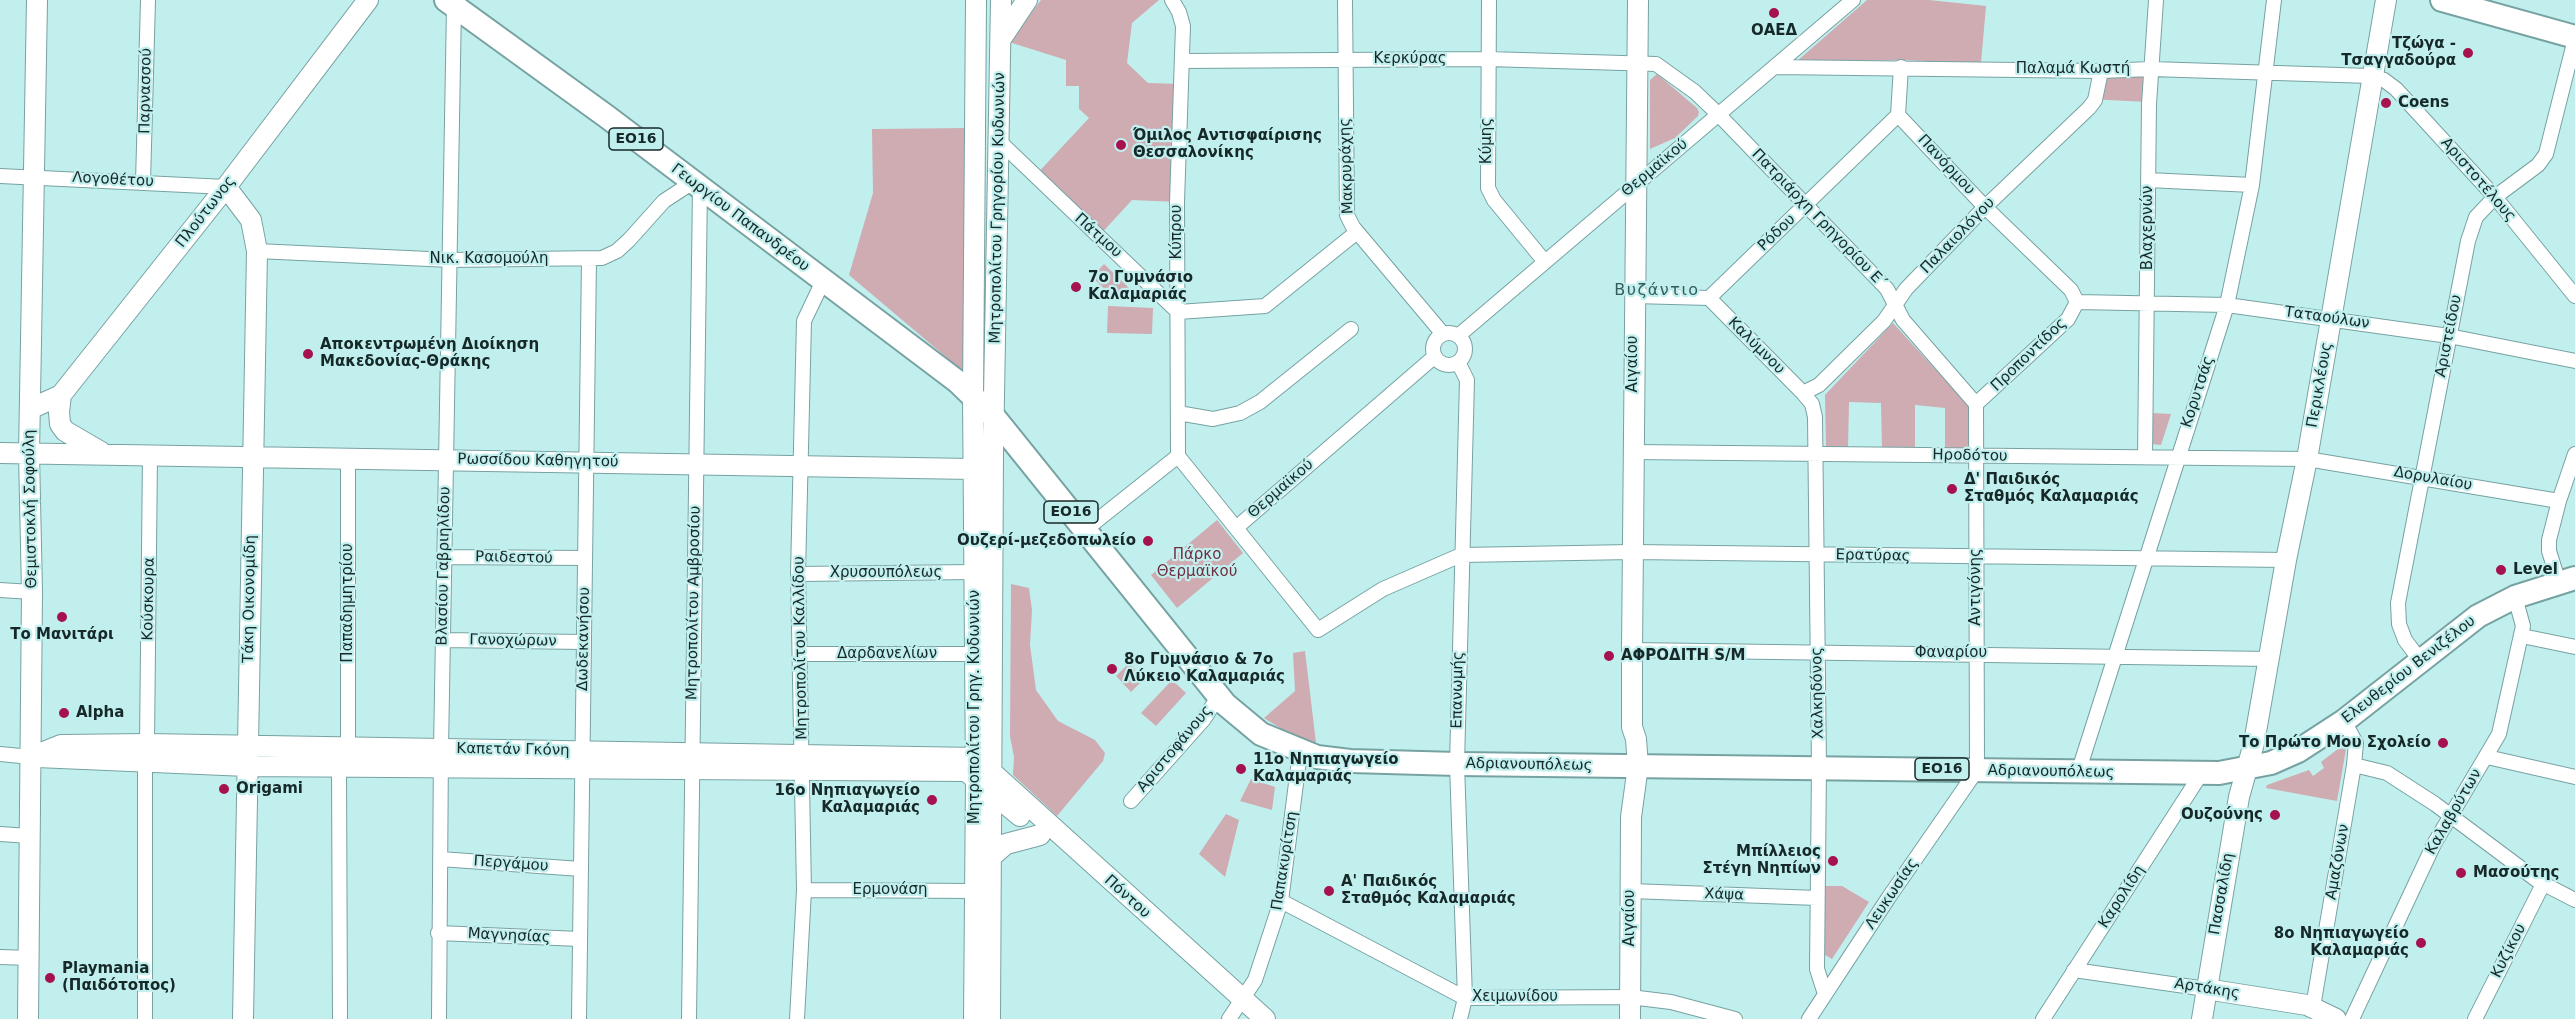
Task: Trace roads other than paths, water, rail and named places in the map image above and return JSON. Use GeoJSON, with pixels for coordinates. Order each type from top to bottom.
{"type":"FeatureCollection","features":[{"type":"Feature","properties":{"kind":"main road","name":"Θεμιστοκλή Σοφούλη"},"geometry":{"type":"LineString","coordinates":[[28,1019],[32,592],[29,454],[37,0]]}},
{"type":"Feature","properties":{"kind":"main road","name":"Μητροπολίτου Γρηγορίου Κυδωνιών"},"geometry":{"type":"LineString","coordinates":[[973,396],[976,0]]}},
{"type":"Feature","properties":{"kind":"main road"},"geometry":{"type":"LineString","coordinates":[[1000,39],[1027,0]]}},
{"type":"Feature","properties":{"kind":"main road","name":"Αιγαίου"},"geometry":{"type":"LineString","coordinates":[[1630,1019],[1631,817],[1625,792],[1631,766],[1627,739],[1632,727],[1638,0]]}},
{"type":"Feature","properties":{"kind":"main road","name":"Περικλέους"},"geometry":{"type":"LineString","coordinates":[[2247,769],[2307,459],[2371,76],[2386,0]]}},
{"type":"Feature","properties":{"kind":"main road"},"geometry":{"type":"LineString","coordinates":[[2442,0],[2575,38]]}},
{"type":"Feature","properties":{"kind":"main road","name":"Πλούτωνος"},"geometry":{"type":"LineString","coordinates":[[30,409],[61,395],[226,187],[367,1]]}},
{"type":"Feature","properties":{"kind":"main road","name":"Μητροπολίτου Γρηγορίου Κυδωνιών"},"geometry":{"type":"LineString","coordinates":[[994,417],[1000,39],[1003,2]]}},
{"type":"Feature","properties":{"kind":"main road"},"geometry":{"type":"LineString","coordinates":[[976,33],[1003,2]]}},
{"type":"Feature","properties":{"kind":"main road","name":"Γεωργίου Παπανδρέου"},"geometry":{"type":"LineString","coordinates":[[450,3],[940,367],[973,396]]}},
{"type":"Feature","properties":{"kind":"main road","name":"Τάκη Οικονομίδη"},"geometry":{"type":"LineString","coordinates":[[226,187],[251,220],[257,251],[243,1019]]}},
{"type":"Feature","properties":{"kind":"main road"},"geometry":{"type":"LineString","coordinates":[[61,395],[60,424],[65,431],[103,454]]}},
{"type":"Feature","properties":{"kind":"main road","name":"Αδριανουπόλεως"},"geometry":{"type":"LineString","coordinates":[[973,396],[994,417],[1218,697],[1254,730],[1300,752],[1337,760],[1457,764],[1819,766],[2200,774],[2247,769]]}},
{"type":"Feature","properties":{"kind":"main road","name":"Μητροπολίτου Γρηγ. Κυδωνιών"},"geometry":{"type":"LineString","coordinates":[[973,396],[976,758],[987,781],[991,857],[990,1019]]}},
{"type":"Feature","properties":{"kind":"main road"},"geometry":{"type":"LineString","coordinates":[[987,781],[994,417]]}},
{"type":"Feature","properties":{"kind":"main road"},"geometry":{"type":"LineString","coordinates":[[0,453],[29,454]]}},
{"type":"Feature","properties":{"kind":"main road","name":"Ρωσσίδου Καθηγητού"},"geometry":{"type":"LineString","coordinates":[[29,454],[150,454],[974,469]]}},
{"type":"Feature","properties":{"kind":"main road","name":"Ελευθερίου Βενιζέλου"},"geometry":{"type":"LineString","coordinates":[[2247,769],[2271,763],[2298,751],[2344,721],[2478,616],[2515,597],[2567,581]]}},
{"type":"Feature","properties":{"kind":"main road","name":"Καπετάν Γκόνη"},"geometry":{"type":"LineString","coordinates":[[247,756],[348,747],[440,758]]}},
{"type":"Feature","properties":{"kind":"main road","name":"Καπετάν Γκόνη"},"geometry":{"type":"LineString","coordinates":[[31,757],[146,753],[247,756],[339,766],[440,758],[802,763],[966,771],[987,781]]}},
{"type":"Feature","properties":{"kind":"main road","name":"Καπετάν Γκόνη"},"geometry":{"type":"LineString","coordinates":[[802,763],[976,758]]}},
{"type":"Feature","properties":{"kind":"main road","name":"Πασσαλίδη"},"geometry":{"type":"LineString","coordinates":[[2202,1019],[2239,797],[2247,769]]}},
{"type":"Feature","properties":{"kind":"main road","name":"Μητροπολίτου Γρηγ. Κυδωνιών"},"geometry":{"type":"LineString","coordinates":[[974,1019],[975,891],[987,781]]}},
{"type":"Feature","properties":{"kind":"main road","name":"Πόντου"},"geometry":{"type":"LineString","coordinates":[[987,781],[1040,834],[1239,1012],[1265,1019]]}},
{"type":"Feature","properties":{"kind":"main road","name":"Πόντου"},"geometry":{"type":"LineString","coordinates":[[987,781],[1239,1012]]}},
{"type":"Feature","properties":{"kind":"main road"},"geometry":{"type":"LineString","coordinates":[[991,857],[1006,844],[1040,834]]}},
{"type":"Feature","properties":{"kind":"main road","name":"Αρτάκης"},"geometry":{"type":"LineString","coordinates":[[2206,989],[2313,1007],[2336,1019]]}},
{"type":"Feature","properties":{"kind":"street","name":"Παρνασσού"},"geometry":{"type":"LineString","coordinates":[[144,182],[148,0]]}},
{"type":"Feature","properties":{"kind":"street","name":"Κύπρου"},"geometry":{"type":"LineString","coordinates":[[1172,0],[1183,26],[1177,202],[1178,456]]}},
{"type":"Feature","properties":{"kind":"street","name":"Μακρυράχης"},"geometry":{"type":"LineString","coordinates":[[1345,0],[1346,209],[1349,222],[1443,334]]}},
{"type":"Feature","properties":{"kind":"street","name":"Κύμης"},"geometry":{"type":"LineString","coordinates":[[1489,0],[1488,188],[1494,200],[1545,262]]}},
{"type":"Feature","properties":{"kind":"street","name":"Θερμαϊκού"},"geometry":{"type":"LineString","coordinates":[[1458,336],[1853,0]]}},
{"type":"Feature","properties":{"kind":"street","name":"Βλαχερνών"},"geometry":{"type":"LineString","coordinates":[[2145,457],[2148,180],[2151,69],[2156,0]]}},
{"type":"Feature","properties":{"kind":"street","name":"Κορυτσάς"},"geometry":{"type":"LineString","coordinates":[[2078,773],[2227,305],[2252,185],[2274,0]]}},
{"type":"Feature","properties":{"kind":"street","name":"Βλασίου Γαβριηλίδου"},"geometry":{"type":"LineString","coordinates":[[439,1019],[440,758],[450,260],[450,3]]}},
{"type":"Feature","properties":{"kind":"street","name":"Αριστείδου"},"geometry":{"type":"LineString","coordinates":[[2420,660],[2404,640],[2399,624],[2398,603],[2472,227],[2476,216],[2495,197],[2533,170],[2546,154],[2575,38]]}},
{"type":"Feature","properties":{"kind":"street","name":"Κερκύρας"},"geometry":{"type":"LineString","coordinates":[[1182,61],[1488,59],[1637,63]]}},
{"type":"Feature","properties":{"kind":"street","name":"Πατριάρχη Γρηγορίου Ε΄"},"geometry":{"type":"LineString","coordinates":[[1637,63],[1660,66],[1695,92],[1718,114],[1887,289],[1904,320],[1976,404]]}},
{"type":"Feature","properties":{"kind":"street","name":"Παλαμά Κωστή"},"geometry":{"type":"LineString","coordinates":[[1774,67],[1901,66],[2101,71],[2151,69],[2371,76]]}},
{"type":"Feature","properties":{"kind":"street"},"geometry":{"type":"LineString","coordinates":[[1898,115],[1901,66]]}},
{"type":"Feature","properties":{"kind":"street","name":"Παλαιολόγου"},"geometry":{"type":"LineString","coordinates":[[1803,393],[1819,385],[1884,321],[1895,303],[1985,207],[2089,108],[2095,100],[2101,71]]}},
{"type":"Feature","properties":{"kind":"street","name":"Αριστοτέλους"},"geometry":{"type":"LineString","coordinates":[[2371,76],[2384,80],[2396,89],[2495,197],[2575,296]]}},
{"type":"Feature","properties":{"kind":"street","name":"Ρόδου"},"geometry":{"type":"LineString","coordinates":[[1709,298],[1898,115]]}},
{"type":"Feature","properties":{"kind":"street","name":"Πανόρμου"},"geometry":{"type":"LineString","coordinates":[[1898,115],[1985,207],[2070,290],[2077,302]]}},
{"type":"Feature","properties":{"kind":"street","name":"Πάτμου"},"geometry":{"type":"LineString","coordinates":[[999,141],[1178,312]]}},
{"type":"Feature","properties":{"kind":"street","name":"Λογοθέτου"},"geometry":{"type":"LineString","coordinates":[[0,176],[226,187]]}},
{"type":"Feature","properties":{"kind":"street"},"geometry":{"type":"LineString","coordinates":[[2148,180],[2252,185]]}},
{"type":"Feature","properties":{"kind":"street","name":"Νικ. Κασομούλη"},"geometry":{"type":"LineString","coordinates":[[257,251],[450,260],[602,258],[617,250],[664,201],[697,185]]}},
{"type":"Feature","properties":{"kind":"street","name":"Μητροπολίτου Αμβροσίου"},"geometry":{"type":"LineString","coordinates":[[689,1019],[697,185]]}},
{"type":"Feature","properties":{"kind":"street"},"geometry":{"type":"LineString","coordinates":[[1178,312],[1265,306],[1357,232]]}},
{"type":"Feature","properties":{"kind":"street","name":"Δωδεκανήσου"},"geometry":{"type":"LineString","coordinates":[[579,1019],[590,259]]}},
{"type":"Feature","properties":{"kind":"street","name":"Μητροπολίτου Καλλίδου"},"geometry":{"type":"LineString","coordinates":[[797,1019],[804,890],[798,574],[804,321],[823,281]]}},
{"type":"Feature","properties":{"kind":"street"},"geometry":{"type":"LineString","coordinates":[[1634,296],[1709,298]]}},
{"type":"Feature","properties":{"kind":"street","name":"Καλύμνου"},"geometry":{"type":"LineString","coordinates":[[1709,298],[1803,393]]}},
{"type":"Feature","properties":{"kind":"street","name":"Ταταούλων"},"geometry":{"type":"LineString","coordinates":[[2077,302],[2227,305],[2449,336],[2575,362]]}},
{"type":"Feature","properties":{"kind":"street","name":"Προποντίδος"},"geometry":{"type":"LineString","coordinates":[[1976,404],[2068,319],[2077,302]]}},
{"type":"Feature","properties":{"kind":"street"},"geometry":{"type":"LineString","coordinates":[[1178,413],[1213,419],[1240,413],[1260,402],[1351,329]]}},
{"type":"Feature","properties":{"kind":"street"},"geometry":{"type":"LineString","coordinates":[[1443,334],[1458,336],[1465,348],[1458,362],[1444,365],[1434,357],[1433,346],[1443,334]]}},
{"type":"Feature","properties":{"kind":"street","name":"Θερμαϊκού"},"geometry":{"type":"LineString","coordinates":[[1236,528],[1434,357]]}},
{"type":"Feature","properties":{"kind":"street","name":"Επανωμής"},"geometry":{"type":"LineString","coordinates":[[1458,362],[1467,380],[1457,764],[1465,998],[1460,1019]]}},
{"type":"Feature","properties":{"kind":"street","name":"Χαλκηδόνος"},"geometry":{"type":"LineString","coordinates":[[1803,393],[1812,404],[1815,417],[1819,766],[1817,969],[1825,994]]}},
{"type":"Feature","properties":{"kind":"street","name":"Αντιγόνης"},"geometry":{"type":"LineString","coordinates":[[1976,404],[1977,770]]}},
{"type":"Feature","properties":{"kind":"street","name":"Ηροδότου"},"geometry":{"type":"LineString","coordinates":[[1633,452],[2307,459]]}},
{"type":"Feature","properties":{"kind":"street","name":"Κούσκουρα"},"geometry":{"type":"LineString","coordinates":[[145,1019],[150,454]]}},
{"type":"Feature","properties":{"kind":"street"},"geometry":{"type":"LineString","coordinates":[[2567,581],[2549,551],[2559,501],[2575,454]]}},
{"type":"Feature","properties":{"kind":"street"},"geometry":{"type":"LineString","coordinates":[[1085,530],[1178,456],[1318,630],[1383,589],[1461,555]]}},
{"type":"Feature","properties":{"kind":"street","name":"Παπαδημητρίου"},"geometry":{"type":"LineString","coordinates":[[348,458],[348,747]]}},
{"type":"Feature","properties":{"kind":"street","name":"Δορυλαίου"},"geometry":{"type":"LineString","coordinates":[[2307,459],[2559,501]]}},
{"type":"Feature","properties":{"kind":"street","name":"Ερατύρας"},"geometry":{"type":"LineString","coordinates":[[1461,555],[1632,552],[2286,560]]}},
{"type":"Feature","properties":{"kind":"street","name":"Ραιδεστού"},"geometry":{"type":"LineString","coordinates":[[444,557],[585,558]]}},
{"type":"Feature","properties":{"kind":"street","name":"Χρυσουπόλεως"},"geometry":{"type":"LineString","coordinates":[[798,574],[974,572]]}},
{"type":"Feature","properties":{"kind":"street"},"geometry":{"type":"LineString","coordinates":[[0,590],[32,592]]}},
{"type":"Feature","properties":{"kind":"street","name":"Καλαβρύτων"},"geometry":{"type":"LineString","coordinates":[[2352,1019],[2434,844],[2487,757],[2503,721],[2522,636],[2523,621],[2515,597]]}},
{"type":"Feature","properties":{"kind":"street"},"geometry":{"type":"LineString","coordinates":[[2522,636],[2575,647]]}},
{"type":"Feature","properties":{"kind":"street","name":"Γανοχώρων"},"geometry":{"type":"LineString","coordinates":[[442,640],[583,642]]}},
{"type":"Feature","properties":{"kind":"street","name":"Φαναρίου"},"geometry":{"type":"LineString","coordinates":[[1632,650],[2270,658]]}},
{"type":"Feature","properties":{"kind":"street","name":"Δαρδανελίων"},"geometry":{"type":"LineString","coordinates":[[800,654],[974,654]]}},
{"type":"Feature","properties":{"kind":"street","name":"Αριστοφάνους"},"geometry":{"type":"LineString","coordinates":[[1131,801],[1204,719],[1218,697]]}},
{"type":"Feature","properties":{"kind":"street","name":"Αμαζόνων"},"geometry":{"type":"LineString","coordinates":[[2313,1007],[2354,765],[2356,743],[2344,721]]}},
{"type":"Feature","properties":{"kind":"street","name":"Παπακυρίτση"},"geometry":{"type":"LineString","coordinates":[[1239,1012],[1258,973],[1281,901],[1300,752]]}},
{"type":"Feature","properties":{"kind":"street","name":"Καπετάν Γκόνη"},"geometry":{"type":"LineString","coordinates":[[0,754],[31,757]]}},
{"type":"Feature","properties":{"kind":"street"},"geometry":{"type":"LineString","coordinates":[[2487,757],[2575,777]]}},
{"type":"Feature","properties":{"kind":"street"},"geometry":{"type":"LineString","coordinates":[[2354,765],[2386,773],[2451,816],[2543,884],[2575,900]]}},
{"type":"Feature","properties":{"kind":"street"},"geometry":{"type":"LineString","coordinates":[[339,766],[340,1019]]}},
{"type":"Feature","properties":{"kind":"street","name":"Λευκωσίας"},"geometry":{"type":"LineString","coordinates":[[1809,1019],[1977,770]]}},
{"type":"Feature","properties":{"kind":"street","name":"Καρολίδη"},"geometry":{"type":"LineString","coordinates":[[2043,1019],[2200,774]]}},
{"type":"Feature","properties":{"kind":"street"},"geometry":{"type":"LineString","coordinates":[[0,834],[30,836]]}},
{"type":"Feature","properties":{"kind":"street","name":"Περγάμου"},"geometry":{"type":"LineString","coordinates":[[440,859],[581,868]]}},
{"type":"Feature","properties":{"kind":"street","name":"Κυζίκου"},"geometry":{"type":"LineString","coordinates":[[2475,1019],[2543,884]]}},
{"type":"Feature","properties":{"kind":"street","name":"Ερμονάση"},"geometry":{"type":"LineString","coordinates":[[804,890],[975,891]]}},
{"type":"Feature","properties":{"kind":"street","name":"Χάψα"},"geometry":{"type":"LineString","coordinates":[[1630,891],[1817,898]]}},
{"type":"Feature","properties":{"kind":"street","name":"Χειμωνίδου"},"geometry":{"type":"LineString","coordinates":[[1281,901],[1465,998],[1630,997],[1671,1002],[1735,1019]]}},
{"type":"Feature","properties":{"kind":"street","name":"Μαγνησίας"},"geometry":{"type":"LineString","coordinates":[[438,933],[580,939]]}},
{"type":"Feature","properties":{"kind":"street"},"geometry":{"type":"LineString","coordinates":[[0,957],[30,958]]}},
{"type":"Feature","properties":{"kind":"street","name":"Αρτάκης"},"geometry":{"type":"LineString","coordinates":[[2074,970],[2206,989]]}},
{"type":"Feature","properties":{"kind":"place","name":"ΟΑΕΔ"},"geometry":{"type":"Point","coordinates":[1774,13]}},
{"type":"Feature","properties":{"kind":"place","name":"Τζώγα - Τσαγγαδούρα"},"geometry":{"type":"Point","coordinates":[2468,53]}},
{"type":"Feature","properties":{"kind":"place","name":"Coens"},"geometry":{"type":"Point","coordinates":[2386,103]}},
{"type":"Feature","properties":{"kind":"place","name":"Όμιλος Αντισφαίρισης Θεσσαλονίκης"},"geometry":{"type":"Point","coordinates":[1121,145]}},
{"type":"Feature","properties":{"kind":"place","name":"7ο Γυμνάσιο Καλαμαριάς"},"geometry":{"type":"Point","coordinates":[1076,287]}},
{"type":"Feature","properties":{"kind":"place","name":"Αποκεντρωμένη Διοίκηση Μακεδονίας-Θράκης"},"geometry":{"type":"Point","coordinates":[308,354]}},
{"type":"Feature","properties":{"kind":"place","name":"Δ' Παιδικός Σταθμός Καλαμαριάς"},"geometry":{"type":"Point","coordinates":[1952,489]}},
{"type":"Feature","properties":{"kind":"place","name":"Ουζερί-μεζεδοπωλείο"},"geometry":{"type":"Point","coordinates":[1148,541]}},
{"type":"Feature","properties":{"kind":"place","name":"Level"},"geometry":{"type":"Point","coordinates":[2501,570]}},
{"type":"Feature","properties":{"kind":"place","name":"Το Μανιτάρι"},"geometry":{"type":"Point","coordinates":[62,617]}},
{"type":"Feature","properties":{"kind":"place","name":"ΑΦΡΟΔΙΤΗ S/M"},"geometry":{"type":"Point","coordinates":[1609,656]}},
{"type":"Feature","properties":{"kind":"place","name":"8ο Γυμνάσιο & 7ο Λύκειο Καλαμαριάς"},"geometry":{"type":"Point","coordinates":[1112,669]}},
{"type":"Feature","properties":{"kind":"place","name":"Alpha"},"geometry":{"type":"Point","coordinates":[64,713]}},
{"type":"Feature","properties":{"kind":"place","name":"Το Πρώτο Μου Σχολείο"},"geometry":{"type":"Point","coordinates":[2443,743]}},
{"type":"Feature","properties":{"kind":"place","name":"11ο Νηπιαγωγείο Καλαμαριάς"},"geometry":{"type":"Point","coordinates":[1241,769]}},
{"type":"Feature","properties":{"kind":"place","name":"Origami"},"geometry":{"type":"Point","coordinates":[224,789]}},
{"type":"Feature","properties":{"kind":"place","name":"16ο Νηπιαγωγείο Καλαμαριάς"},"geometry":{"type":"Point","coordinates":[932,800]}},
{"type":"Feature","properties":{"kind":"place","name":"Ουζούνης"},"geometry":{"type":"Point","coordinates":[2275,815]}},
{"type":"Feature","properties":{"kind":"place","name":"Μπίλλειος Στέγη Νηπίων"},"geometry":{"type":"Point","coordinates":[1833,861]}},
{"type":"Feature","properties":{"kind":"place","name":"Μασούτης"},"geometry":{"type":"Point","coordinates":[2461,873]}},
{"type":"Feature","properties":{"kind":"place","name":"Α' Παιδικός Σταθμός Καλαμαριάς"},"geometry":{"type":"Point","coordinates":[1329,891]}},
{"type":"Feature","properties":{"kind":"place","name":"8ο Νηπιαγωγείο Καλαμαριάς"},"geometry":{"type":"Point","coordinates":[2421,943]}},
{"type":"Feature","properties":{"kind":"place","name":"Playmania (Παιδότοπος)"},"geometry":{"type":"Point","coordinates":[50,978]}},
{"type":"Feature","properties":{"kind":"district","name":"Βυζάντιο"},"geometry":{"type":"Point","coordinates":[1657,291]}},
{"type":"Feature","properties":{"kind":"park label","name":"Πάρκο Θερμαϊκού"},"geometry":{"type":"Point","coordinates":[1197,564]}}]}
